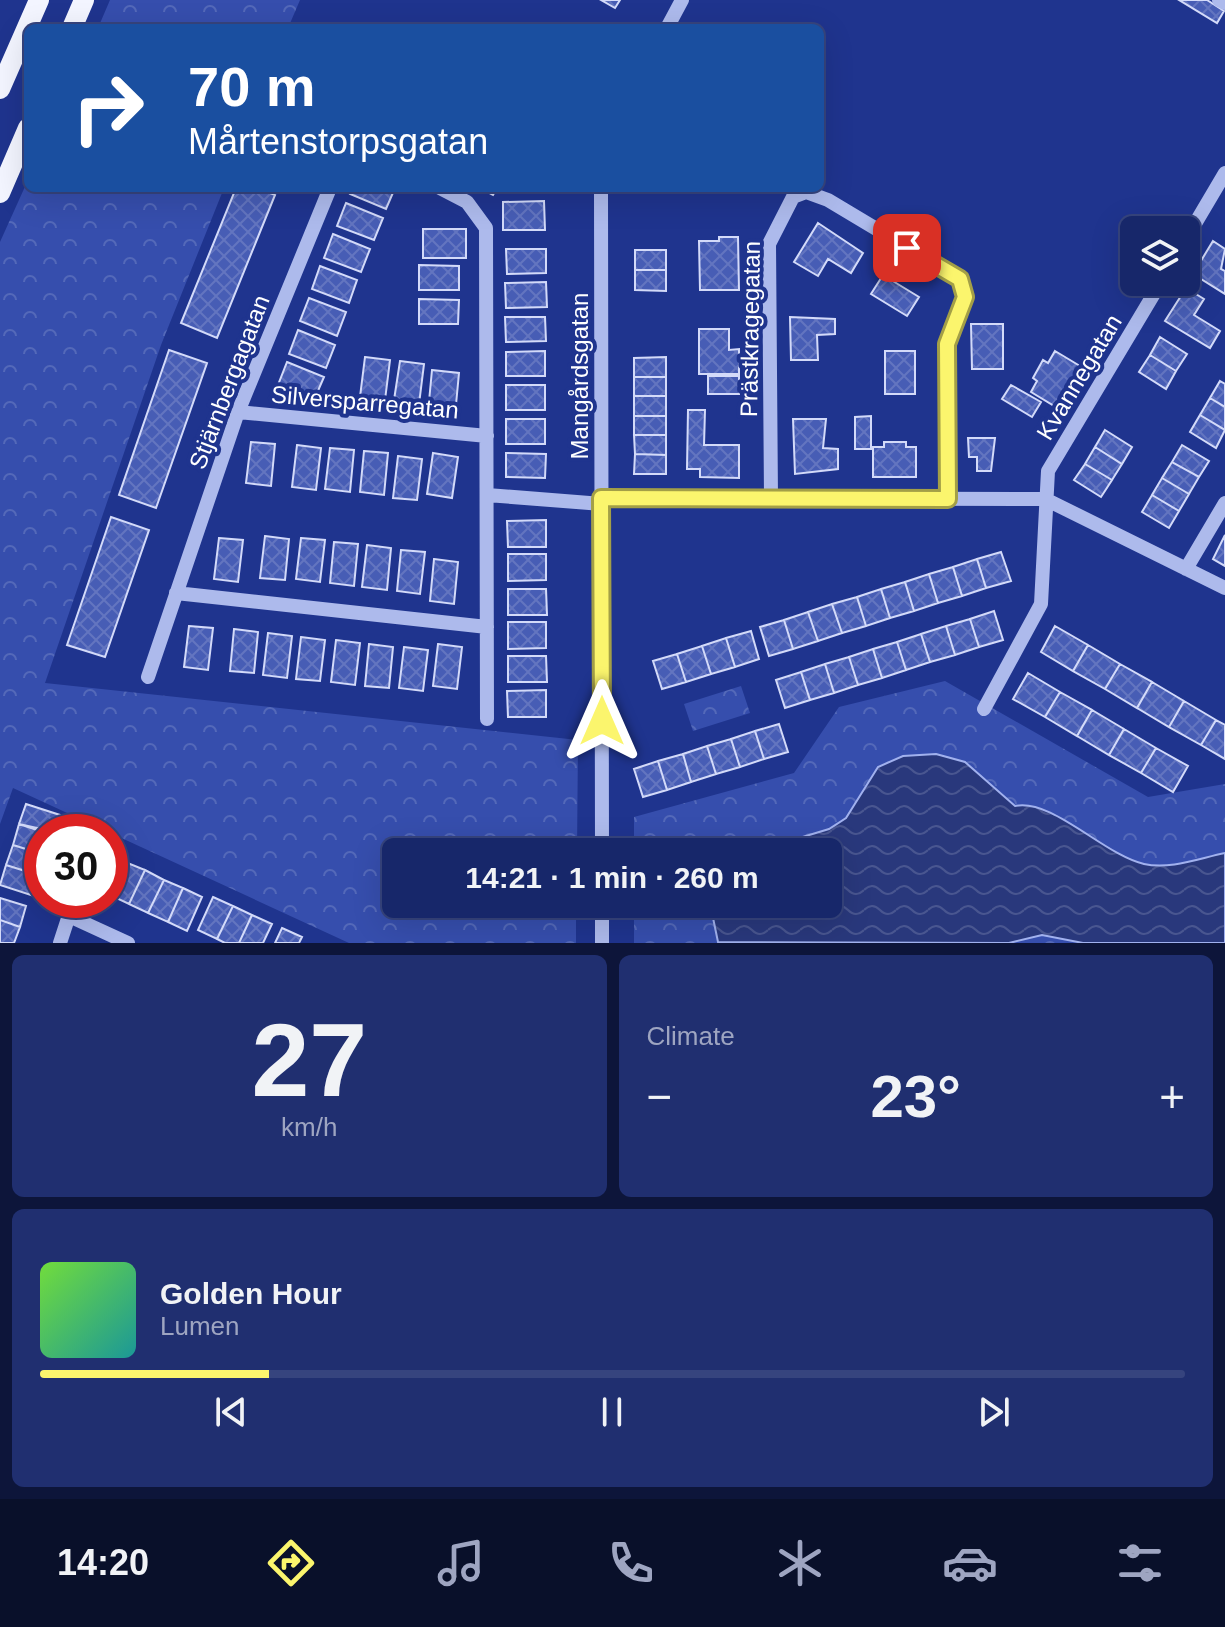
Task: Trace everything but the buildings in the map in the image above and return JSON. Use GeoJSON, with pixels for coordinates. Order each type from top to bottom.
{"type":"FeatureCollection","features":[{"type":"Feature","properties":{"kind":"main road"},"geometry":{"type":"LineString","coordinates":[[28,24],[39,0]]}},
{"type":"Feature","properties":{"kind":"main road"},"geometry":{"type":"LineString","coordinates":[[74,24],[84,0]]}},
{"type":"Feature","properties":{"kind":"main road"},"geometry":{"type":"LineString","coordinates":[[0,89],[24,34]]}},
{"type":"Feature","properties":{"kind":"main road"},"geometry":{"type":"LineString","coordinates":[[0,193],[24,137]]}},
{"type":"Feature","properties":{"kind":"street"},"geometry":{"type":"LineString","coordinates":[[669,24],[682,0]]}},
{"type":"Feature","properties":{"kind":"street"},"geometry":{"type":"LineString","coordinates":[[1219,0],[1225,3]]}},
{"type":"Feature","properties":{"kind":"street"},"geometry":{"type":"LineString","coordinates":[[1200,216],[1225,173]]}},
{"type":"Feature","properties":{"kind":"street","name":"Stjärnbergagatan"},"geometry":{"type":"LineString","coordinates":[[148,677],[238,412],[328,192]]}},
{"type":"Feature","properties":{"kind":"street"},"geometry":{"type":"LineString","coordinates":[[448,192],[467,202],[486,228],[487,719]]}},
{"type":"Feature","properties":{"kind":"street","name":"Mangårdsgatan"},"geometry":{"type":"LineString","coordinates":[[601,192],[602,838]]}},
{"type":"Feature","properties":{"kind":"street","name":"Prästkragegatan"},"geometry":{"type":"LineString","coordinates":[[771,498],[769,244],[793,197],[806,192],[828,200],[960,279],[965,297],[947,344],[948,499]]}},
{"type":"Feature","properties":{"kind":"street","name":"Kvannegatan"},"geometry":{"type":"LineString","coordinates":[[984,709],[1041,604],[1048,471],[1153,296]]}},
{"type":"Feature","properties":{"kind":"street","name":"Silversparregatan"},"geometry":{"type":"LineString","coordinates":[[238,412],[487,436]]}},
{"type":"Feature","properties":{"kind":"street"},"geometry":{"type":"LineString","coordinates":[[487,495],[602,501],[1045,499],[1225,588]]}},
{"type":"Feature","properties":{"kind":"street"},"geometry":{"type":"LineString","coordinates":[[1186,569],[1225,503]]}},
{"type":"Feature","properties":{"kind":"street"},"geometry":{"type":"LineString","coordinates":[[176,593],[487,627]]}},
{"type":"Feature","properties":{"kind":"street"},"geometry":{"type":"LineString","coordinates":[[60,943],[68,918]]}},
{"type":"Feature","properties":{"kind":"street"},"geometry":{"type":"LineString","coordinates":[[73,918],[128,943]]}},
{"type":"Feature","properties":{"kind":"street"},"geometry":{"type":"LineString","coordinates":[[602,918],[602,943]]}},
{"type":"Feature","properties":{"kind":"green space"},"geometry":{"type":"Polygon","coordinates":[[[110,0],[300,0],[290,24],[100,24],[110,0]]]}},
{"type":"Feature","properties":{"kind":"green space"},"geometry":{"type":"Polygon","coordinates":[[[24,189],[24,192],[222,192],[161,345],[45,683],[578,740],[577,838],[382,838],[382,918],[576,918],[576,943],[349,943],[128,841],[128,814],[69,814],[13,788],[0,824],[0,242],[24,189]]]}},
{"type":"Feature","properties":{"kind":"green space"},"geometry":{"type":"Polygon","coordinates":[[[945,681],[1148,797],[1225,784],[1225,943],[634,943],[634,918],[842,918],[842,838],[634,838],[634,817],[794,773],[839,707],[945,681]]]}},
{"type":"Feature","properties":{"kind":"green space"},"geometry":{"type":"Polygon","coordinates":[[[741,686],[750,713],[693,731],[684,704],[741,686]]]}},
{"type":"Feature","properties":{"kind":"water"},"geometry":{"type":"Polygon","coordinates":[[[936,754],[965,762],[1015,806],[1045,810],[1128,859],[1144,864],[1174,864],[1225,853],[1225,943],[1083,943],[1042,935],[1009,943],[718,942],[713,918],[842,918],[842,838],[799,838],[829,829],[846,818],[878,767],[903,756],[936,754]]]}},
{"type":"Feature","properties":{"kind":"route"},"geometry":{"type":"LineString","coordinates":[[602,721],[601,498],[948,499],[947,344],[954,318],[965,297],[960,279],[907,248]]}}]}
